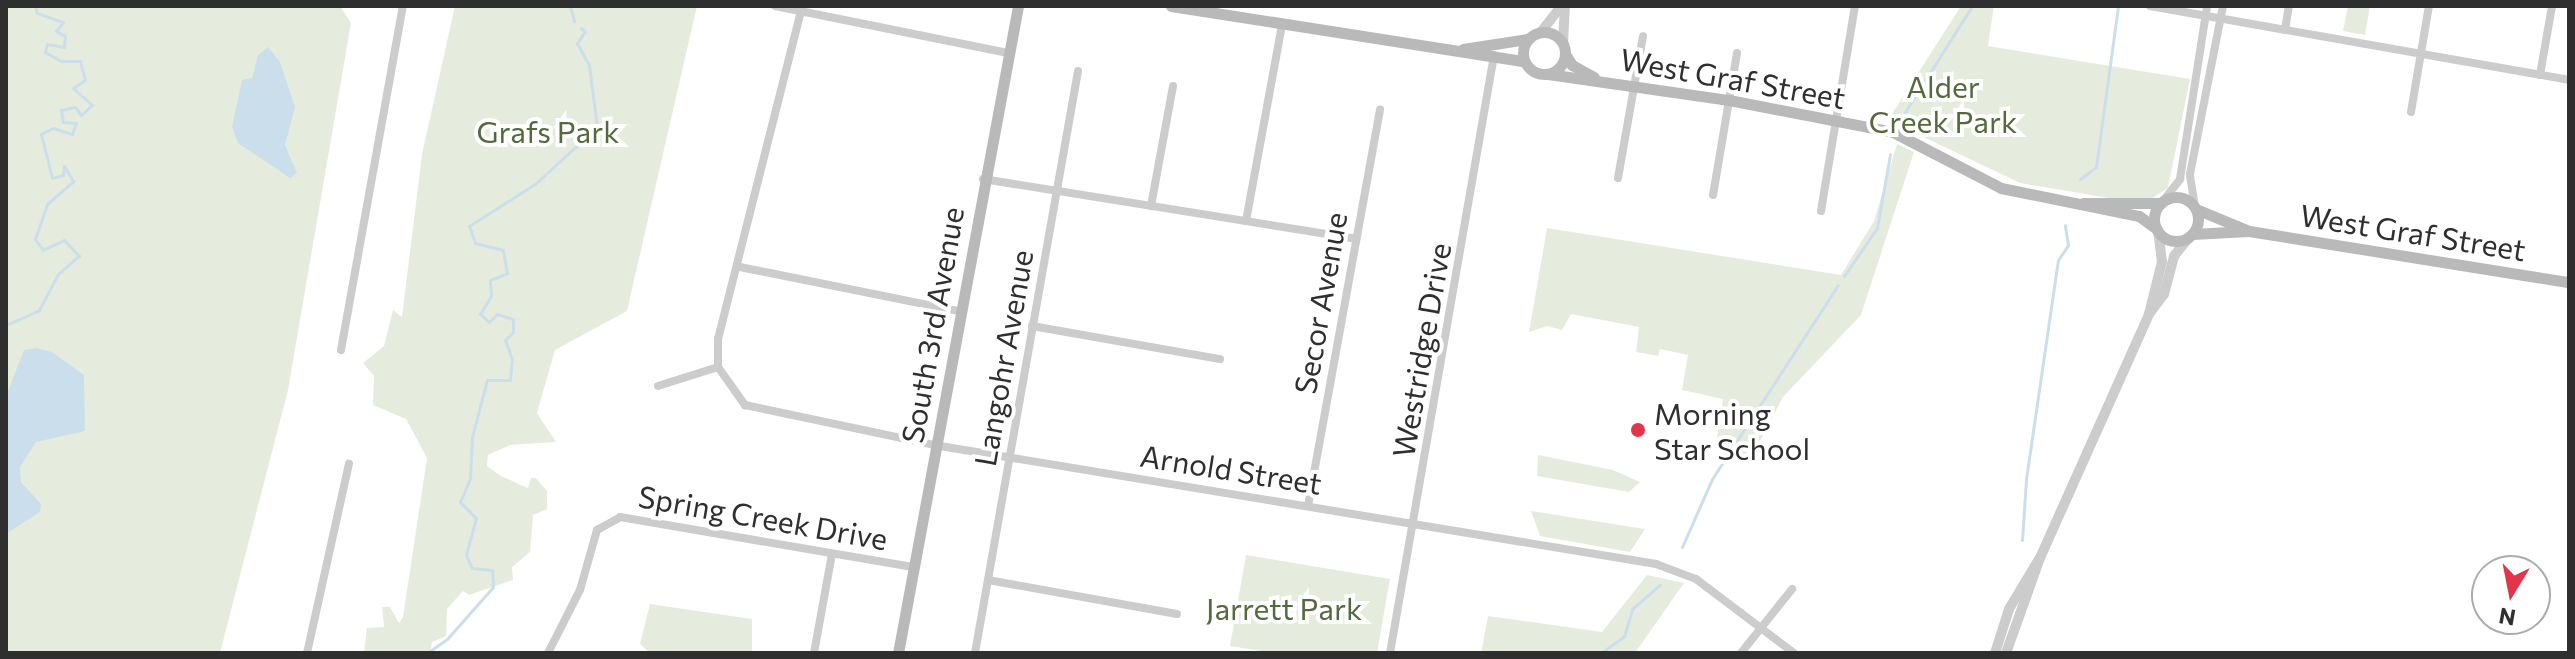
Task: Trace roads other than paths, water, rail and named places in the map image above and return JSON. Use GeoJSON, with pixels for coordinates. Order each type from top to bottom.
{"type":"FeatureCollection","features":[{"type":"Feature","properties":{"kind":"main road"},"geometry":{"type":"LineString","coordinates":[[1171,6],[1438,49],[1494,55],[1524,61],[1532,70],[1548,74],[1558,69],[1564,48],[1541,32],[1527,39],[1438,49]]}},
{"type":"Feature","properties":{"kind":"main road","name":"South 3rd Avenue"},"geometry":{"type":"LineString","coordinates":[[898,653],[958,311],[1019,7]]}},
{"type":"Feature","properties":{"kind":"main road"},"geometry":{"type":"LineString","coordinates":[[1524,61],[1527,39]]}},
{"type":"Feature","properties":{"kind":"main road","name":"West Graf Street"},"geometry":{"type":"LineString","coordinates":[[1564,48],[1572,65],[1598,79]]}},
{"type":"Feature","properties":{"kind":"main road","name":"West Graf Street"},"geometry":{"type":"LineString","coordinates":[[1548,74],[1729,100],[1836,120],[1912,139],[2001,188],[2139,216],[2169,239],[2249,231],[2569,282]]}},
{"type":"Feature","properties":{"kind":"main road","name":"West Graf Street"},"geometry":{"type":"LineString","coordinates":[[2082,203],[2162,202],[2184,198],[2195,208],[2249,231]]}},
{"type":"Feature","properties":{"kind":"main road"},"geometry":{"type":"LineString","coordinates":[[2158,230],[2154,218],[2162,202]]}},
{"type":"Feature","properties":{"kind":"main road"},"geometry":{"type":"LineString","coordinates":[[2191,235],[2198,219],[2195,208]]}},
{"type":"Feature","properties":{"kind":"street"},"geometry":{"type":"LineString","coordinates":[[341,350],[403,6]]}},
{"type":"Feature","properties":{"kind":"street"},"geometry":{"type":"LineString","coordinates":[[775,6],[1009,53]]}},
{"type":"Feature","properties":{"kind":"street"},"geometry":{"type":"LineString","coordinates":[[1541,32],[1563,6]]}},
{"type":"Feature","properties":{"kind":"street"},"geometry":{"type":"LineString","coordinates":[[1563,6],[1564,48]]}},
{"type":"Feature","properties":{"kind":"street"},"geometry":{"type":"LineString","coordinates":[[1821,211],[1855,6]]}},
{"type":"Feature","properties":{"kind":"street"},"geometry":{"type":"LineString","coordinates":[[2150,6],[2206,11],[2221,18],[2569,80]]}},
{"type":"Feature","properties":{"kind":"street"},"geometry":{"type":"LineString","coordinates":[[2195,208],[2190,174],[2223,6]]}},
{"type":"Feature","properties":{"kind":"street"},"geometry":{"type":"LineString","coordinates":[[2285,30],[2289,6]]}},
{"type":"Feature","properties":{"kind":"street"},"geometry":{"type":"LineString","coordinates":[[2411,112],[2429,6]]}},
{"type":"Feature","properties":{"kind":"street"},"geometry":{"type":"LineString","coordinates":[[2540,75],[2552,6]]}},
{"type":"Feature","properties":{"kind":"street"},"geometry":{"type":"LineString","coordinates":[[658,386],[718,367],[718,338],[740,267],[801,11]]}},
{"type":"Feature","properties":{"kind":"street"},"geometry":{"type":"LineString","coordinates":[[2162,202],[2180,179],[2206,11]]}},
{"type":"Feature","properties":{"kind":"street"},"geometry":{"type":"LineString","coordinates":[[1246,221],[1282,24]]}},
{"type":"Feature","properties":{"kind":"street"},"geometry":{"type":"LineString","coordinates":[[1618,178],[1643,36]]}},
{"type":"Feature","properties":{"kind":"street"},"geometry":{"type":"LineString","coordinates":[[1713,195],[1737,53]]}},
{"type":"Feature","properties":{"kind":"street","name":"Westridge Drive"},"geometry":{"type":"LineString","coordinates":[[1390,653],[1415,524],[1494,55]]}},
{"type":"Feature","properties":{"kind":"street","name":"Langohr Avenue"},"geometry":{"type":"LineString","coordinates":[[975,653],[1078,71]]}},
{"type":"Feature","properties":{"kind":"street"},"geometry":{"type":"LineString","coordinates":[[1151,206],[1173,86]]}},
{"type":"Feature","properties":{"kind":"street","name":"Secor Avenue"},"geometry":{"type":"LineString","coordinates":[[1308,506],[1380,109]]}},
{"type":"Feature","properties":{"kind":"street"},"geometry":{"type":"LineString","coordinates":[[983,179],[1356,239]]}},
{"type":"Feature","properties":{"kind":"street"},"geometry":{"type":"LineString","coordinates":[[2006,653],[2040,558],[2149,314],[2162,262],[2158,230]]}},
{"type":"Feature","properties":{"kind":"street"},"geometry":{"type":"LineString","coordinates":[[2149,314],[2164,294],[2174,256],[2191,235]]}},
{"type":"Feature","properties":{"kind":"street"},"geometry":{"type":"LineString","coordinates":[[740,267],[958,311]]}},
{"type":"Feature","properties":{"kind":"street"},"geometry":{"type":"LineString","coordinates":[[1032,326],[1220,359]]}},
{"type":"Feature","properties":{"kind":"street","name":"Arnold Street"},"geometry":{"type":"LineString","coordinates":[[718,367],[732,393],[763,412],[934,445],[1668,567],[1696,579],[1794,653]]}},
{"type":"Feature","properties":{"kind":"street"},"geometry":{"type":"LineString","coordinates":[[307,653],[349,464]]}},
{"type":"Feature","properties":{"kind":"street","name":"Spring Creek Drive"},"geometry":{"type":"LineString","coordinates":[[548,653],[580,590],[597,530],[620,517],[913,567]]}},
{"type":"Feature","properties":{"kind":"street"},"geometry":{"type":"LineString","coordinates":[[814,653],[832,554]]}},
{"type":"Feature","properties":{"kind":"street"},"geometry":{"type":"LineString","coordinates":[[1995,653],[2009,609],[2040,558]]}},
{"type":"Feature","properties":{"kind":"street"},"geometry":{"type":"LineString","coordinates":[[988,580],[1177,614]]}},
{"type":"Feature","properties":{"kind":"street"},"geometry":{"type":"LineString","coordinates":[[1741,653],[1792,589]]}},
{"type":"Feature","properties":{"kind":"water"},"geometry":{"type":"Polygon","coordinates":[[[268,47],[280,62],[295,107],[285,145],[297,173],[290,178],[238,143],[232,127],[242,80],[252,78],[258,55],[268,47]]]}},
{"type":"Feature","properties":{"kind":"water"},"geometry":{"type":"Polygon","coordinates":[[[36,348],[52,352],[84,375],[85,431],[36,442],[20,467],[21,482],[41,504],[40,512],[6,534],[6,396],[24,350],[36,348]]]}},
{"type":"Feature","properties":{"kind":"waterway"},"geometry":{"type":"LineString","coordinates":[[6,325],[39,310],[58,274],[79,256],[64,240],[43,250],[35,239],[47,204],[73,181],[64,166],[63,175],[52,178],[41,134],[53,128],[72,134],[76,123],[63,122],[61,110],[75,107],[81,115],[92,105],[73,88],[85,80],[80,61],[61,61],[45,52],[47,44],[64,47],[65,36],[56,31],[63,22],[37,13],[35,6]]}},
{"type":"Feature","properties":{"kind":"waterway"},"geometry":{"type":"LineString","coordinates":[[570,6],[574,21]]}},
{"type":"Feature","properties":{"kind":"waterway"},"geometry":{"type":"LineString","coordinates":[[1905,112],[1972,6]]}},
{"type":"Feature","properties":{"kind":"waterway"},"geometry":{"type":"LineString","coordinates":[[2080,179],[2096,167],[2118,6]]}},
{"type":"Feature","properties":{"kind":"waterway"},"geometry":{"type":"LineString","coordinates":[[427,653],[447,639],[493,587],[492,570],[472,568],[466,555],[476,518],[460,502],[470,478],[472,437],[487,380],[510,380],[512,359],[505,340],[513,332],[513,319],[497,314],[489,322],[480,314],[491,296],[490,280],[507,273],[503,250],[475,243],[469,226],[535,184],[597,127],[589,65],[577,43],[585,31],[581,28]]}},
{"type":"Feature","properties":{"kind":"waterway"},"geometry":{"type":"LineString","coordinates":[[1844,276],[1877,228],[1890,154]]}},
{"type":"Feature","properties":{"kind":"waterway"},"geometry":{"type":"LineString","coordinates":[[2022,540],[2026,479],[2058,260],[2068,245],[2065,225]]}},
{"type":"Feature","properties":{"kind":"waterway"},"geometry":{"type":"LineString","coordinates":[[1682,547],[1712,479],[1838,285]]}},
{"type":"Feature","properties":{"kind":"waterway"},"geometry":{"type":"LineString","coordinates":[[1601,653],[1624,636],[1632,609],[1660,585]]}},
{"type":"Feature","properties":{"kind":"place","name":"Morning Star School"},"geometry":{"type":"Point","coordinates":[1638,430]}},
{"type":"Feature","properties":{"kind":"park label","name":"Alder Creek Park"},"geometry":{"type":"Point","coordinates":[1943,103]}},
{"type":"Feature","properties":{"kind":"park label","name":"Grafs Park"},"geometry":{"type":"Point","coordinates":[548,131]}},
{"type":"Feature","properties":{"kind":"park label","name":"Jarrett Park"},"geometry":{"type":"Point","coordinates":[1284,608]}}]}
